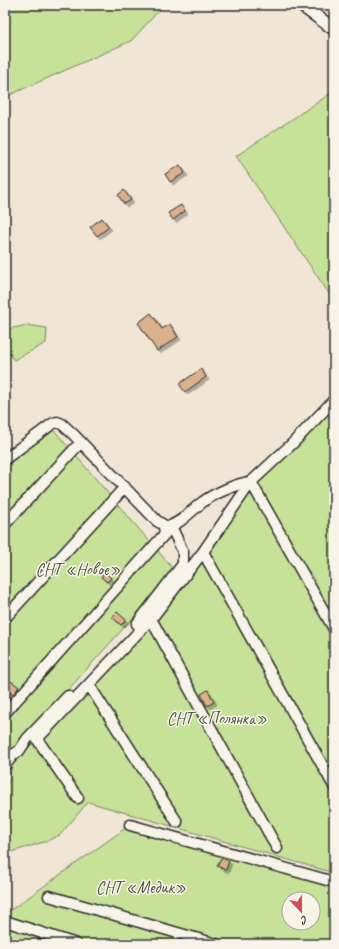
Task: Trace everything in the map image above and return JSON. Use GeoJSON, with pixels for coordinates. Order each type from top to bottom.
{"type":"FeatureCollection","features":[{"type":"Feature","properties":{"kind":"main road"},"geometry":{"type":"LineString","coordinates":[[307,7],[334,29]]}},
{"type":"Feature","properties":{"kind":"street"},"geometry":{"type":"LineString","coordinates":[[78,798],[37,739],[151,619],[202,552],[251,482],[293,443],[334,400]]}},
{"type":"Feature","properties":{"kind":"street"},"geometry":{"type":"LineString","coordinates":[[5,459],[57,422],[62,424],[157,521],[168,526],[183,552],[184,560],[180,568],[145,615],[27,739],[20,751],[14,754],[5,766]]}},
{"type":"Feature","properties":{"kind":"street"},"geometry":{"type":"LineString","coordinates":[[5,524],[81,442]]}},
{"type":"Feature","properties":{"kind":"street"},"geometry":{"type":"LineString","coordinates":[[5,713],[165,534],[168,526],[202,502],[242,483],[251,482]]}},
{"type":"Feature","properties":{"kind":"street"},"geometry":{"type":"LineString","coordinates":[[251,482],[334,629]]}},
{"type":"Feature","properties":{"kind":"street"},"geometry":{"type":"LineString","coordinates":[[5,618],[124,487]]}},
{"type":"Feature","properties":{"kind":"street"},"geometry":{"type":"LineString","coordinates":[[202,552],[334,786]]}},
{"type":"Feature","properties":{"kind":"street"},"geometry":{"type":"LineString","coordinates":[[151,619],[277,848]]}},
{"type":"Feature","properties":{"kind":"street"},"geometry":{"type":"LineString","coordinates":[[88,685],[177,822]]}},
{"type":"Feature","properties":{"kind":"street"},"geometry":{"type":"LineString","coordinates":[[130,825],[334,882]]}},
{"type":"Feature","properties":{"kind":"street"},"geometry":{"type":"LineString","coordinates":[[49,896],[216,944]]}},
{"type":"Feature","properties":{"kind":"street"},"geometry":{"type":"LineString","coordinates":[[5,922],[76,944]]}},
{"type":"Feature","properties":{"kind":"green space"},"geometry":{"type":"Polygon","coordinates":[[[13,5],[164,5],[131,41],[5,97],[5,8],[13,5]]]}},
{"type":"Feature","properties":{"kind":"green space"},"geometry":{"type":"Polygon","coordinates":[[[334,93],[334,301],[236,156],[330,94],[334,93]]]}},
{"type":"Feature","properties":{"kind":"green space"},"geometry":{"type":"Polygon","coordinates":[[[5,321],[9,329],[27,325],[47,328],[46,343],[14,360],[5,348],[5,321]]]}},
{"type":"Feature","properties":{"kind":"green space","name":"СНТ «Полянка»"},"geometry":{"type":"Polygon","coordinates":[[[334,400],[334,873],[88,802],[60,835],[47,841],[5,854],[5,786],[9,781],[12,765],[151,619],[251,482],[334,400]]]}},
{"type":"Feature","properties":{"kind":"green space","name":"СНТ «Новое»"},"geometry":{"type":"Polygon","coordinates":[[[52,428],[175,571],[5,760],[5,462],[52,428]]]}},
{"type":"Feature","properties":{"kind":"green space","name":"СНТ «Медик»"},"geometry":{"type":"Polygon","coordinates":[[[130,825],[334,882],[334,944],[5,944],[5,914],[130,825]]]}},
{"type":"Feature","properties":{"kind":"building"},"geometry":{"type":"Polygon","coordinates":[[[180,165],[185,173],[170,182],[165,174],[180,165]]]}},
{"type":"Feature","properties":{"kind":"building"},"geometry":{"type":"Polygon","coordinates":[[[124,190],[131,200],[124,204],[118,195],[124,190]]]}},
{"type":"Feature","properties":{"kind":"building"},"geometry":{"type":"Polygon","coordinates":[[[181,205],[185,211],[173,220],[168,213],[181,205]]]}},
{"type":"Feature","properties":{"kind":"building"},"geometry":{"type":"Polygon","coordinates":[[[102,218],[109,227],[97,236],[90,227],[102,218]]]}},
{"type":"Feature","properties":{"kind":"building"},"geometry":{"type":"Polygon","coordinates":[[[151,313],[162,329],[170,324],[178,337],[157,351],[138,323],[151,313]]]}},
{"type":"Feature","properties":{"kind":"building"},"geometry":{"type":"Polygon","coordinates":[[[201,369],[206,377],[185,392],[179,384],[201,369]]]}},
{"type":"Feature","properties":{"kind":"building"},"geometry":{"type":"Polygon","coordinates":[[[105,572],[111,578],[107,582],[101,577],[105,572]]]}},
{"type":"Feature","properties":{"kind":"building"},"geometry":{"type":"Polygon","coordinates":[[[117,612],[126,620],[121,625],[112,617],[117,612]]]}},
{"type":"Feature","properties":{"kind":"building"},"geometry":{"type":"Polygon","coordinates":[[[11,681],[19,687],[13,695],[5,688],[11,681]]]}},
{"type":"Feature","properties":{"kind":"building"},"geometry":{"type":"Polygon","coordinates":[[[208,690],[214,702],[207,706],[201,694],[208,690]]]}},
{"type":"Feature","properties":{"kind":"building"},"geometry":{"type":"Polygon","coordinates":[[[221,858],[229,861],[226,870],[217,866],[221,858]]]}}]}
